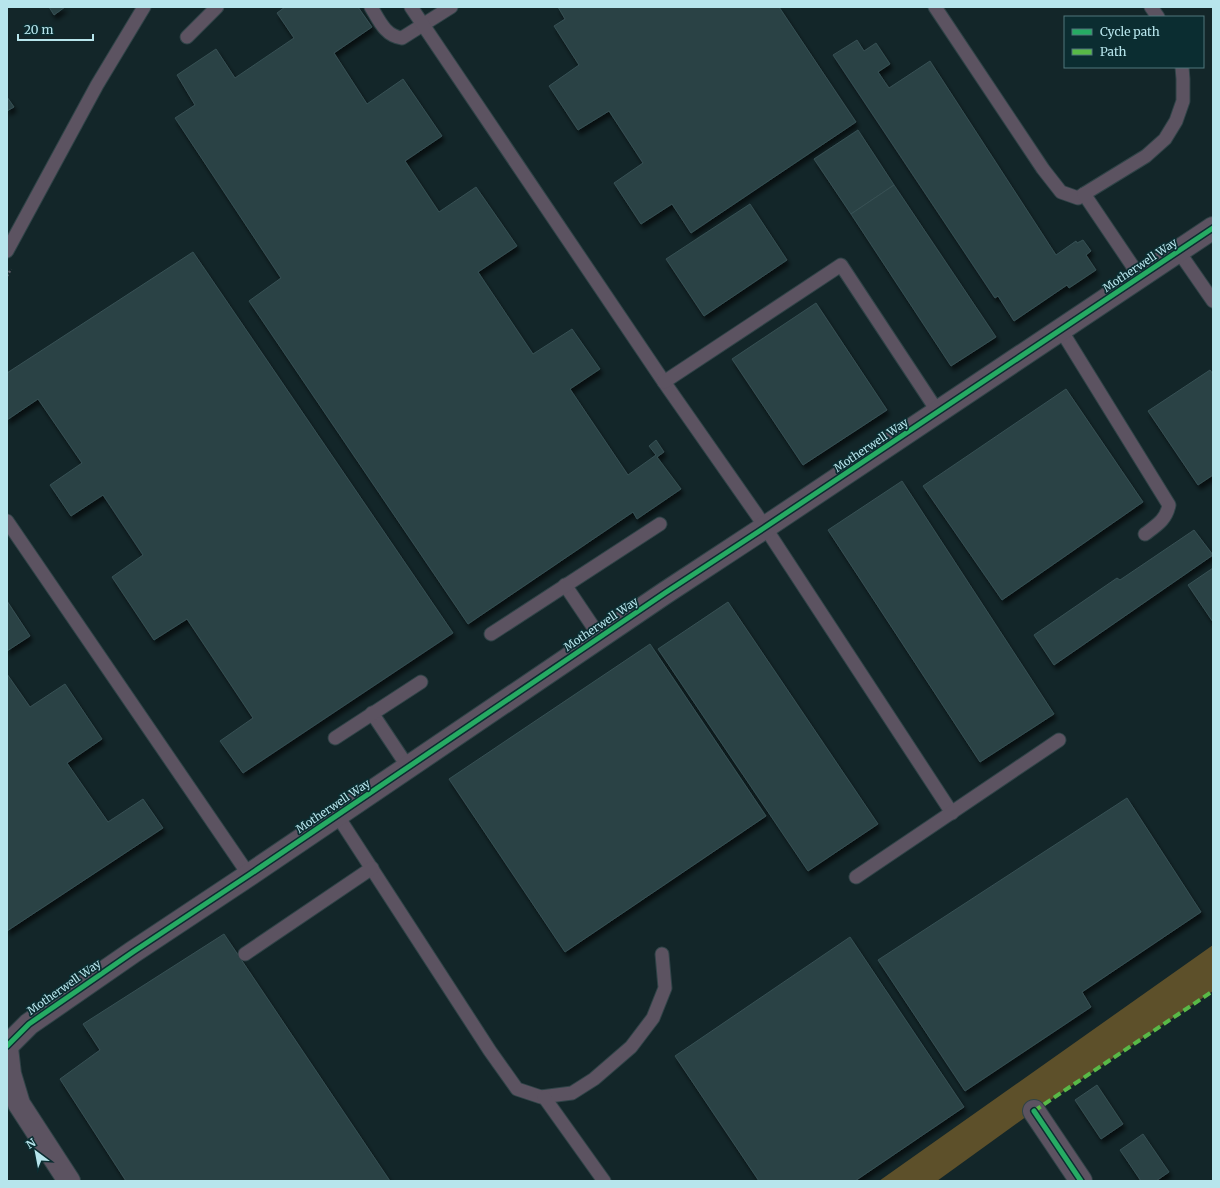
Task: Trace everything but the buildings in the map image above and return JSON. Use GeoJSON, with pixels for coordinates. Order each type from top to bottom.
{"type":"FeatureCollection","features":[{"type":"Feature","properties":{"kind":"street","name":"Motherwell Way"},"geometry":{"type":"LineString","coordinates":[[69,1181],[19,1104],[10,1074],[7,1047],[29,1024],[133,952],[665,593],[1213,228]]}},
{"type":"Feature","properties":{"kind":"street"},"geometry":{"type":"LineString","coordinates":[[1034,1111],[1082,1181]]}},
{"type":"Feature","properties":{"kind":"lane"},"geometry":{"type":"LineString","coordinates":[[7,251],[97,85],[144,7]]}},
{"type":"Feature","properties":{"kind":"lane"},"geometry":{"type":"LineString","coordinates":[[187,38],[217,7]]}},
{"type":"Feature","properties":{"kind":"lane"},"geometry":{"type":"LineString","coordinates":[[370,7],[388,34],[395,38],[402,38],[451,7]]}},
{"type":"Feature","properties":{"kind":"lane"},"geometry":{"type":"LineString","coordinates":[[411,7],[664,382],[757,515],[764,528],[952,813]]}},
{"type":"Feature","properties":{"kind":"lane"},"geometry":{"type":"LineString","coordinates":[[935,7],[1043,170],[1061,192],[1078,198],[1146,156],[1165,139],[1176,122],[1183,101],[1184,80],[1182,68]]}},
{"type":"Feature","properties":{"kind":"lane"},"geometry":{"type":"LineString","coordinates":[[1152,7],[1157,16]]}},
{"type":"Feature","properties":{"kind":"lane"},"geometry":{"type":"LineString","coordinates":[[1084,194],[1140,277]]}},
{"type":"Feature","properties":{"kind":"lane"},"geometry":{"type":"LineString","coordinates":[[1179,252],[1213,301]]}},
{"type":"Feature","properties":{"kind":"lane"},"geometry":{"type":"LineString","coordinates":[[664,382],[841,265],[938,412]]}},
{"type":"Feature","properties":{"kind":"lane"},"geometry":{"type":"LineString","coordinates":[[1061,330],[1169,505],[1167,513],[1160,523],[1145,534]]}},
{"type":"Feature","properties":{"kind":"lane"},"geometry":{"type":"LineString","coordinates":[[7,521],[249,875]]}},
{"type":"Feature","properties":{"kind":"lane"},"geometry":{"type":"LineString","coordinates":[[491,634],[660,524]]}},
{"type":"Feature","properties":{"kind":"lane"},"geometry":{"type":"LineString","coordinates":[[565,585],[600,637]]}},
{"type":"Feature","properties":{"kind":"lane"},"geometry":{"type":"LineString","coordinates":[[335,738],[421,682]]}},
{"type":"Feature","properties":{"kind":"lane"},"geometry":{"type":"LineString","coordinates":[[372,713],[408,767]]}},
{"type":"Feature","properties":{"kind":"lane"},"geometry":{"type":"LineString","coordinates":[[856,877],[1059,740]]}},
{"type":"Feature","properties":{"kind":"lane"},"geometry":{"type":"LineString","coordinates":[[337,815],[490,1051],[517,1090],[542,1097],[572,1093],[594,1079],[631,1047],[653,1018],[665,988],[662,954]]}},
{"type":"Feature","properties":{"kind":"lane"},"geometry":{"type":"LineString","coordinates":[[245,954],[372,868]]}},
{"type":"Feature","properties":{"kind":"lane"},"geometry":{"type":"LineString","coordinates":[[544,1097],[604,1181]]}},
{"type":"Feature","properties":{"kind":"shaded area"},"geometry":{"type":"Polygon","coordinates":[[[1213,945],[1213,991],[1034,1111],[937,1181],[879,1181],[1213,945]]]}},
{"type":"Feature","properties":{"kind":"marked path"},"geometry":{"type":"LineString","coordinates":[[1034,1111],[1213,991]]}},
{"type":"Feature","properties":{"kind":"cycle path"},"geometry":{"type":"LineString","coordinates":[[7,1046],[29,1024],[133,952],[665,593],[1213,228]]}},
{"type":"Feature","properties":{"kind":"cycle path"},"geometry":{"type":"LineString","coordinates":[[1034,1111],[1081,1181]]}}]}
